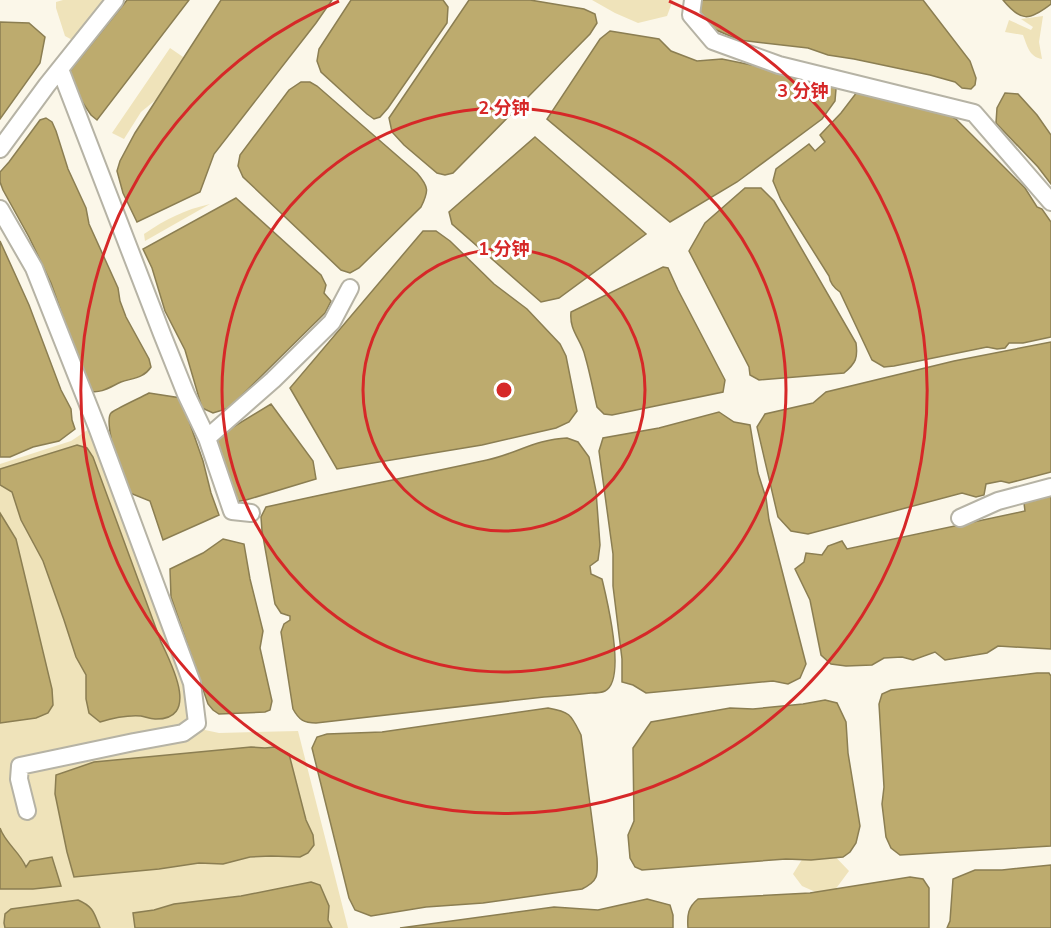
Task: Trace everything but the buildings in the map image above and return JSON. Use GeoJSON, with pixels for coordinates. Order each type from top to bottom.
{"type":"FeatureCollection","features":[{"type":"Feature","properties":{"kind":"lane"},"geometry":{"type":"LineString","coordinates":[[0,149],[115,0]]}},
{"type":"Feature","properties":{"kind":"lane"},"geometry":{"type":"LineString","coordinates":[[693,0],[691,15],[713,41],[779,65],[974,113],[1051,202]]}},
{"type":"Feature","properties":{"kind":"lane"},"geometry":{"type":"LineString","coordinates":[[60,69],[186,394],[207,438],[232,511],[250,513]]}},
{"type":"Feature","properties":{"kind":"lane"},"geometry":{"type":"LineString","coordinates":[[0,209],[34,268],[97,427],[192,683],[197,723],[183,733],[20,766],[19,779],[27,811]]}},
{"type":"Feature","properties":{"kind":"lane"},"geometry":{"type":"LineString","coordinates":[[207,438],[273,380],[332,322],[350,288]]}},
{"type":"Feature","properties":{"kind":"lane"},"geometry":{"type":"LineString","coordinates":[[960,518],[998,501],[1051,487]]}},
{"type":"Feature","properties":{"kind":"shaded area"},"geometry":{"type":"Polygon","coordinates":[[[108,0],[76,42],[65,36],[56,8],[56,2],[108,0]]]}},
{"type":"Feature","properties":{"kind":"shaded area"},"geometry":{"type":"Polygon","coordinates":[[[127,0],[189,0],[97,120],[91,115],[69,82],[69,72],[127,0]]]}},
{"type":"Feature","properties":{"kind":"shaded area"},"geometry":{"type":"Polygon","coordinates":[[[221,0],[332,0],[214,154],[200,192],[137,222],[123,193],[117,171],[120,161],[135,133],[221,0]]]}},
{"type":"Feature","properties":{"kind":"shaded area"},"geometry":{"type":"Polygon","coordinates":[[[351,0],[443,0],[448,7],[447,23],[388,108],[380,117],[374,119],[321,72],[317,61],[319,49],[351,0]]]}},
{"type":"Feature","properties":{"kind":"shaded area"},"geometry":{"type":"Polygon","coordinates":[[[469,0],[530,0],[584,9],[595,14],[597,23],[590,34],[453,173],[445,175],[437,173],[404,145],[392,132],[389,118],[469,0]]]}},
{"type":"Feature","properties":{"kind":"shaded area"},"geometry":{"type":"Polygon","coordinates":[[[592,0],[673,0],[667,16],[638,23],[592,0]]]}},
{"type":"Feature","properties":{"kind":"shaded area"},"geometry":{"type":"Polygon","coordinates":[[[700,0],[923,0],[970,61],[976,78],[975,85],[971,89],[962,88],[955,82],[930,75],[828,55],[808,48],[739,40],[707,26],[699,18],[700,0]]]}},
{"type":"Feature","properties":{"kind":"shaded area"},"geometry":{"type":"Polygon","coordinates":[[[1003,0],[1051,0],[1051,4],[1037,14],[1026,17],[1015,12],[1003,0]]]}},
{"type":"Feature","properties":{"kind":"shaded area"},"geometry":{"type":"Polygon","coordinates":[[[1043,16],[1039,42],[1042,59],[1031,53],[1023,35],[1005,32],[1009,20],[1031,30],[1033,27],[1021,19],[1043,16]]]}},
{"type":"Feature","properties":{"kind":"shaded area"},"geometry":{"type":"Polygon","coordinates":[[[0,22],[29,23],[45,37],[40,63],[0,119],[0,22]]]}},
{"type":"Feature","properties":{"kind":"shaded area"},"geometry":{"type":"Polygon","coordinates":[[[610,31],[659,39],[671,51],[697,61],[722,59],[830,81],[836,89],[835,101],[822,119],[737,182],[670,222],[547,119],[600,39],[610,31]]]}},
{"type":"Feature","properties":{"kind":"shaded area"},"geometry":{"type":"Polygon","coordinates":[[[170,48],[186,59],[158,98],[141,112],[124,139],[112,133],[170,48]]]}},
{"type":"Feature","properties":{"kind":"shaded area"},"geometry":{"type":"Polygon","coordinates":[[[301,82],[310,82],[317,86],[417,173],[426,186],[421,207],[359,268],[350,273],[341,270],[243,177],[238,166],[240,155],[289,90],[301,82]]]}},
{"type":"Feature","properties":{"kind":"shaded area"},"geometry":{"type":"Polygon","coordinates":[[[857,92],[937,108],[956,119],[1025,188],[1037,207],[1042,209],[1051,222],[1051,337],[1023,343],[1009,343],[1005,348],[987,347],[894,366],[884,367],[872,360],[840,292],[830,281],[781,200],[773,181],[776,169],[809,144],[815,151],[825,142],[820,135],[857,92]]]}},
{"type":"Feature","properties":{"kind":"shaded area"},"geometry":{"type":"Polygon","coordinates":[[[1005,93],[1018,94],[1051,135],[1051,184],[996,123],[997,108],[1005,93]]]}},
{"type":"Feature","properties":{"kind":"shaded area"},"geometry":{"type":"Polygon","coordinates":[[[46,118],[52,122],[56,131],[68,169],[86,208],[89,224],[118,288],[126,317],[151,367],[142,376],[101,391],[89,391],[51,283],[0,182],[0,172],[40,120],[46,118]]]}},
{"type":"Feature","properties":{"kind":"shaded area"},"geometry":{"type":"Polygon","coordinates":[[[535,137],[646,234],[559,298],[541,302],[452,224],[449,212],[535,137]]]}},
{"type":"Feature","properties":{"kind":"shaded area"},"geometry":{"type":"Polygon","coordinates":[[[745,188],[761,188],[774,201],[856,343],[855,360],[844,373],[759,380],[750,375],[749,367],[689,251],[705,223],[745,188]]]}},
{"type":"Feature","properties":{"kind":"shaded area"},"geometry":{"type":"Polygon","coordinates":[[[236,198],[321,275],[326,285],[324,293],[331,301],[325,313],[229,408],[213,413],[202,408],[185,350],[165,311],[152,268],[143,249],[236,198]]]}},
{"type":"Feature","properties":{"kind":"shaded area"},"geometry":{"type":"Polygon","coordinates":[[[210,204],[145,241],[144,234],[160,224],[183,212],[210,204]]]}},
{"type":"Feature","properties":{"kind":"shaded area"},"geometry":{"type":"Polygon","coordinates":[[[423,231],[436,231],[450,241],[494,284],[527,309],[560,344],[566,356],[577,411],[569,422],[556,428],[482,445],[337,469],[290,388],[423,231]]]}},
{"type":"Feature","properties":{"kind":"shaded area"},"geometry":{"type":"Polygon","coordinates":[[[0,241],[29,305],[61,390],[71,409],[75,429],[59,441],[33,447],[10,457],[0,457],[0,241]]]}},
{"type":"Feature","properties":{"kind":"shaded area"},"geometry":{"type":"Polygon","coordinates":[[[663,267],[668,268],[725,380],[723,392],[612,415],[604,414],[597,407],[585,356],[573,330],[571,312],[663,267]]]}},
{"type":"Feature","properties":{"kind":"shaded area"},"geometry":{"type":"Polygon","coordinates":[[[1051,342],[1051,472],[1009,483],[1001,481],[986,484],[984,495],[976,497],[962,493],[808,534],[791,531],[778,517],[757,427],[765,414],[813,403],[826,392],[954,361],[1051,342]]]}},
{"type":"Feature","properties":{"kind":"shaded area"},"geometry":{"type":"Polygon","coordinates":[[[149,393],[181,398],[219,515],[163,540],[150,501],[125,491],[109,427],[111,413],[149,393]]]}},
{"type":"Feature","properties":{"kind":"shaded area"},"geometry":{"type":"Polygon","coordinates":[[[271,404],[313,461],[316,479],[235,502],[210,448],[220,435],[271,404]]]}},
{"type":"Feature","properties":{"kind":"shaded area"},"geometry":{"type":"Polygon","coordinates":[[[719,412],[734,422],[750,425],[769,520],[806,664],[800,678],[788,684],[773,681],[646,693],[633,685],[622,682],[622,659],[613,586],[613,554],[599,451],[603,438],[659,428],[719,412]]]}},
{"type":"Feature","properties":{"kind":"shaded area"},"geometry":{"type":"Polygon","coordinates":[[[89,429],[205,730],[219,733],[298,731],[348,928],[0,928],[0,464],[71,441],[89,429]]]}},
{"type":"Feature","properties":{"kind":"shaded area"},"geometry":{"type":"Polygon","coordinates":[[[567,438],[578,442],[589,457],[596,491],[600,545],[598,560],[590,566],[591,574],[602,579],[611,621],[615,656],[615,672],[611,684],[605,691],[316,723],[300,718],[293,709],[281,632],[284,624],[290,620],[290,616],[281,613],[275,604],[262,531],[261,517],[266,507],[487,460],[546,441],[567,438]]]}},
{"type":"Feature","properties":{"kind":"shaded area"},"geometry":{"type":"Polygon","coordinates":[[[77,445],[87,448],[93,457],[161,642],[176,676],[180,701],[177,710],[169,717],[155,719],[131,716],[100,722],[89,713],[86,699],[86,675],[76,657],[43,561],[21,520],[12,492],[0,485],[0,469],[77,445]]]}},
{"type":"Feature","properties":{"kind":"shaded area"},"geometry":{"type":"Polygon","coordinates":[[[1051,496],[1051,649],[998,646],[987,653],[945,660],[935,652],[913,660],[902,657],[884,658],[872,665],[846,666],[831,664],[821,655],[810,600],[795,569],[804,562],[806,553],[822,555],[828,546],[842,541],[847,549],[1025,511],[1024,503],[1051,496]]]}},
{"type":"Feature","properties":{"kind":"shaded area"},"geometry":{"type":"Polygon","coordinates":[[[0,513],[16,539],[52,689],[53,705],[48,713],[36,718],[0,723],[0,513]]]}},
{"type":"Feature","properties":{"kind":"shaded area"},"geometry":{"type":"Polygon","coordinates":[[[223,539],[244,544],[263,631],[260,648],[272,701],[270,710],[265,712],[219,714],[208,704],[171,597],[170,569],[203,553],[223,539]]]}},
{"type":"Feature","properties":{"kind":"shaded area"},"geometry":{"type":"Polygon","coordinates":[[[1049,673],[1051,676],[1051,846],[900,855],[891,848],[886,837],[882,804],[884,787],[879,704],[882,694],[891,690],[1049,673]]]}},
{"type":"Feature","properties":{"kind":"shaded area"},"geometry":{"type":"Polygon","coordinates":[[[825,700],[837,703],[846,722],[848,753],[860,826],[856,843],[850,852],[843,857],[811,860],[786,859],[642,870],[635,867],[630,858],[628,835],[634,821],[633,748],[651,722],[730,708],[753,709],[825,700]]]}},
{"type":"Feature","properties":{"kind":"shaded area"},"geometry":{"type":"Polygon","coordinates":[[[548,708],[566,713],[575,723],[581,735],[597,858],[597,874],[594,880],[582,889],[483,903],[426,907],[371,916],[355,910],[349,898],[312,748],[317,737],[327,734],[382,732],[548,708]]]}},
{"type":"Feature","properties":{"kind":"shaded area"},"geometry":{"type":"Polygon","coordinates":[[[251,747],[275,747],[289,754],[306,820],[313,835],[314,845],[308,853],[300,857],[250,857],[223,864],[199,863],[74,877],[55,794],[56,775],[94,762],[251,747]]]}},
{"type":"Feature","properties":{"kind":"shaded area"},"geometry":{"type":"Polygon","coordinates":[[[0,828],[26,867],[30,861],[52,857],[61,886],[0,889],[0,828]]]}},
{"type":"Feature","properties":{"kind":"shaded area"},"geometry":{"type":"Polygon","coordinates":[[[827,848],[849,871],[829,898],[802,886],[793,874],[806,853],[827,848]]]}},
{"type":"Feature","properties":{"kind":"shaded area"},"geometry":{"type":"Polygon","coordinates":[[[1051,865],[1051,928],[947,928],[950,921],[953,879],[975,870],[1051,865]]]}},
{"type":"Feature","properties":{"kind":"shaded area"},"geometry":{"type":"Polygon","coordinates":[[[910,877],[923,879],[929,888],[929,928],[688,928],[689,912],[698,899],[810,893],[910,877]]]}},
{"type":"Feature","properties":{"kind":"shaded area"},"geometry":{"type":"Polygon","coordinates":[[[311,882],[320,885],[329,906],[328,920],[332,928],[135,928],[133,913],[174,904],[241,896],[311,882]]]}},
{"type":"Feature","properties":{"kind":"shaded area"},"geometry":{"type":"Polygon","coordinates":[[[647,899],[670,905],[673,928],[400,928],[554,907],[598,910],[647,899]]]}},
{"type":"Feature","properties":{"kind":"shaded area"},"geometry":{"type":"Polygon","coordinates":[[[78,900],[95,914],[100,928],[5,928],[5,914],[11,909],[78,900]]]}}]}
